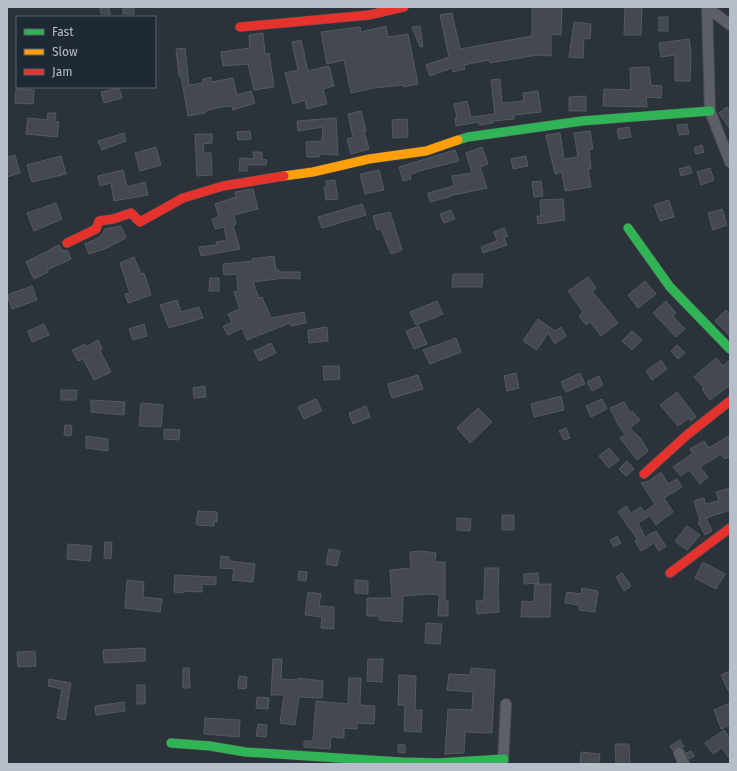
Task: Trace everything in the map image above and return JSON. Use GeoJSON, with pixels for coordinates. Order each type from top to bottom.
{"type":"FeatureCollection","features":[{"type":"Feature","properties":{"kind":"street"},"geometry":{"type":"LineString","coordinates":[[240,27],[369,15],[404,7]]}},
{"type":"Feature","properties":{"kind":"street"},"geometry":{"type":"LineString","coordinates":[[707,7],[730,25]]}},
{"type":"Feature","properties":{"kind":"street"},"geometry":{"type":"LineString","coordinates":[[707,7],[710,111],[730,162]]}},
{"type":"Feature","properties":{"kind":"street"},"geometry":{"type":"LineString","coordinates":[[67,243],[96,229],[100,221],[113,219],[131,213],[140,222],[183,198],[241,182],[312,172],[370,159],[426,151],[468,137],[521,129],[625,117],[670,116],[710,111]]}},
{"type":"Feature","properties":{"kind":"street"},"geometry":{"type":"LineString","coordinates":[[628,228],[670,287],[730,349]]}},
{"type":"Feature","properties":{"kind":"street"},"geometry":{"type":"LineString","coordinates":[[644,474],[687,435],[730,401]]}},
{"type":"Feature","properties":{"kind":"street"},"geometry":{"type":"LineString","coordinates":[[670,573],[730,528]]}},
{"type":"Feature","properties":{"kind":"street"},"geometry":{"type":"LineString","coordinates":[[171,743],[210,746],[245,752],[401,762],[503,762],[506,704]]}},
{"type":"Feature","properties":{"kind":"street"},"geometry":{"type":"LineString","coordinates":[[679,753],[684,764]]}},
{"type":"Feature","properties":{"kind":"building"},"geometry":{"type":"Polygon","coordinates":[[[100,7],[109,7],[110,14],[101,14],[100,7]]]}},
{"type":"Feature","properties":{"kind":"building"},"geometry":{"type":"Polygon","coordinates":[[[123,7],[134,7],[134,14],[123,14],[123,7]]]}},
{"type":"Feature","properties":{"kind":"building"},"geometry":{"type":"Polygon","coordinates":[[[532,7],[562,8],[561,35],[551,34],[551,56],[537,55],[490,63],[489,60],[464,65],[465,69],[453,72],[452,68],[430,76],[426,65],[449,57],[440,15],[452,13],[460,49],[532,36],[532,7]]]}},
{"type":"Feature","properties":{"kind":"building"},"geometry":{"type":"Polygon","coordinates":[[[625,7],[642,7],[641,35],[624,35],[625,7]]]}},
{"type":"Feature","properties":{"kind":"building"},"geometry":{"type":"Polygon","coordinates":[[[659,17],[668,17],[668,31],[659,31],[659,17]]]}},
{"type":"Feature","properties":{"kind":"building"},"geometry":{"type":"Polygon","coordinates":[[[574,22],[591,24],[590,39],[584,38],[583,58],[569,57],[574,22]]]}},
{"type":"Feature","properties":{"kind":"building"},"geometry":{"type":"Polygon","coordinates":[[[386,26],[388,37],[408,34],[418,84],[404,87],[404,85],[374,88],[351,93],[344,60],[327,64],[321,32],[360,27],[361,32],[386,26]]]}},
{"type":"Feature","properties":{"kind":"building"},"geometry":{"type":"Polygon","coordinates":[[[420,26],[423,47],[420,47],[412,27],[420,26]]]}},
{"type":"Feature","properties":{"kind":"building"},"geometry":{"type":"Polygon","coordinates":[[[263,33],[265,54],[269,53],[274,87],[254,90],[248,64],[223,66],[221,52],[250,48],[249,35],[263,33]]]}},
{"type":"Feature","properties":{"kind":"building"},"geometry":{"type":"Polygon","coordinates":[[[689,39],[691,53],[690,81],[675,81],[675,55],[661,57],[659,43],[689,39]]]}},
{"type":"Feature","properties":{"kind":"building"},"geometry":{"type":"Polygon","coordinates":[[[301,40],[308,71],[329,66],[334,86],[323,89],[327,104],[307,109],[305,100],[293,104],[285,73],[298,70],[292,42],[301,40]]]}},
{"type":"Feature","properties":{"kind":"building"},"geometry":{"type":"Polygon","coordinates":[[[185,48],[189,85],[203,83],[203,79],[211,77],[212,82],[233,78],[237,95],[251,91],[255,103],[233,110],[232,106],[222,107],[205,111],[205,113],[188,116],[181,76],[179,76],[176,49],[185,48]]]}},
{"type":"Feature","properties":{"kind":"building"},"geometry":{"type":"Polygon","coordinates":[[[649,67],[651,85],[662,86],[661,98],[646,97],[647,107],[603,106],[604,89],[631,90],[630,68],[649,67]]]}},
{"type":"Feature","properties":{"kind":"building"},"geometry":{"type":"Polygon","coordinates":[[[500,79],[502,103],[524,101],[523,93],[538,91],[541,112],[514,115],[514,119],[493,121],[493,123],[479,125],[478,122],[456,126],[455,118],[457,118],[454,104],[467,101],[471,117],[495,114],[491,80],[500,79]]]}},
{"type":"Feature","properties":{"kind":"building"},"geometry":{"type":"Polygon","coordinates":[[[119,88],[122,98],[104,103],[101,92],[119,88]]]}},
{"type":"Feature","properties":{"kind":"building"},"geometry":{"type":"Polygon","coordinates":[[[16,89],[34,90],[33,104],[15,103],[16,89]]]}},
{"type":"Feature","properties":{"kind":"building"},"geometry":{"type":"Polygon","coordinates":[[[586,96],[586,111],[569,111],[569,97],[586,96]]]}},
{"type":"Feature","properties":{"kind":"building"},"geometry":{"type":"Polygon","coordinates":[[[727,107],[730,112],[730,129],[719,113],[727,107]]]}},
{"type":"Feature","properties":{"kind":"building"},"geometry":{"type":"Polygon","coordinates":[[[361,111],[369,149],[351,154],[347,139],[353,137],[348,114],[361,111]]]}},
{"type":"Feature","properties":{"kind":"building"},"geometry":{"type":"Polygon","coordinates":[[[48,113],[56,113],[55,121],[59,122],[57,137],[26,134],[28,118],[47,120],[48,113]]]}},
{"type":"Feature","properties":{"kind":"building"},"geometry":{"type":"Polygon","coordinates":[[[336,118],[338,155],[319,154],[319,157],[307,157],[306,142],[322,141],[323,127],[298,131],[297,121],[336,118]]]}},
{"type":"Feature","properties":{"kind":"building"},"geometry":{"type":"Polygon","coordinates":[[[407,119],[408,137],[393,138],[392,120],[407,119]]]}},
{"type":"Feature","properties":{"kind":"building"},"geometry":{"type":"Polygon","coordinates":[[[687,124],[689,134],[679,135],[677,125],[687,124]]]}},
{"type":"Feature","properties":{"kind":"building"},"geometry":{"type":"Polygon","coordinates":[[[629,127],[631,137],[619,139],[617,129],[629,127]]]}},
{"type":"Feature","properties":{"kind":"building"},"geometry":{"type":"Polygon","coordinates":[[[250,131],[251,139],[238,140],[237,132],[250,131]]]}},
{"type":"Feature","properties":{"kind":"building"},"geometry":{"type":"Polygon","coordinates":[[[590,131],[593,149],[589,150],[591,169],[588,169],[591,187],[565,191],[562,172],[555,174],[546,135],[560,133],[564,159],[578,157],[574,133],[590,131]]]}},
{"type":"Feature","properties":{"kind":"building"},"geometry":{"type":"Polygon","coordinates":[[[124,133],[126,141],[102,150],[98,141],[124,133]]]}},
{"type":"Feature","properties":{"kind":"building"},"geometry":{"type":"Polygon","coordinates":[[[195,134],[212,134],[212,143],[203,144],[204,153],[211,153],[212,175],[197,176],[195,134]]]}},
{"type":"Feature","properties":{"kind":"building"},"geometry":{"type":"Polygon","coordinates":[[[702,145],[704,152],[696,154],[694,148],[702,145]]]}},
{"type":"Feature","properties":{"kind":"building"},"geometry":{"type":"Polygon","coordinates":[[[156,147],[161,165],[140,171],[135,153],[156,147]]]}},
{"type":"Feature","properties":{"kind":"building"},"geometry":{"type":"Polygon","coordinates":[[[482,147],[488,164],[480,167],[487,188],[449,196],[430,202],[428,193],[454,186],[452,176],[472,173],[466,153],[482,147]]]}},
{"type":"Feature","properties":{"kind":"building"},"geometry":{"type":"Polygon","coordinates":[[[455,150],[459,161],[419,171],[410,175],[411,179],[403,181],[399,167],[455,150]]]}},
{"type":"Feature","properties":{"kind":"building"},"geometry":{"type":"Polygon","coordinates":[[[253,152],[262,152],[262,159],[267,160],[266,165],[247,165],[247,171],[239,171],[240,158],[254,159],[253,152]]]}},
{"type":"Feature","properties":{"kind":"building"},"geometry":{"type":"Polygon","coordinates":[[[15,155],[20,173],[7,177],[7,157],[15,155]]]}},
{"type":"Feature","properties":{"kind":"building"},"geometry":{"type":"Polygon","coordinates":[[[61,156],[66,174],[32,182],[27,165],[61,156]]]}},
{"type":"Feature","properties":{"kind":"building"},"geometry":{"type":"Polygon","coordinates":[[[526,156],[528,166],[513,169],[511,159],[526,156]]]}},
{"type":"Feature","properties":{"kind":"building"},"geometry":{"type":"Polygon","coordinates":[[[690,166],[692,173],[681,176],[679,169],[690,166]]]}},
{"type":"Feature","properties":{"kind":"building"},"geometry":{"type":"Polygon","coordinates":[[[710,168],[714,180],[701,185],[697,172],[710,168]]]}},
{"type":"Feature","properties":{"kind":"building"},"geometry":{"type":"Polygon","coordinates":[[[123,170],[127,187],[145,182],[148,195],[114,201],[111,183],[100,186],[98,176],[123,170]]]}},
{"type":"Feature","properties":{"kind":"building"},"geometry":{"type":"Polygon","coordinates":[[[379,170],[384,190],[365,194],[360,174],[379,170]]]}},
{"type":"Feature","properties":{"kind":"building"},"geometry":{"type":"Polygon","coordinates":[[[335,180],[338,199],[326,200],[324,187],[327,186],[326,181],[335,180]]]}},
{"type":"Feature","properties":{"kind":"building"},"geometry":{"type":"Polygon","coordinates":[[[541,181],[543,196],[534,197],[532,182],[541,181]]]}},
{"type":"Feature","properties":{"kind":"building"},"geometry":{"type":"Polygon","coordinates":[[[253,189],[258,209],[234,215],[236,224],[233,225],[240,249],[201,256],[199,247],[217,245],[216,242],[227,240],[224,227],[215,229],[212,219],[219,217],[215,204],[236,197],[235,192],[253,189]]]}},
{"type":"Feature","properties":{"kind":"building"},"geometry":{"type":"Polygon","coordinates":[[[563,199],[565,220],[538,224],[537,216],[541,216],[540,200],[563,199]]]}},
{"type":"Feature","properties":{"kind":"building"},"geometry":{"type":"Polygon","coordinates":[[[669,200],[674,217],[660,221],[654,205],[669,200]]]}},
{"type":"Feature","properties":{"kind":"building"},"geometry":{"type":"Polygon","coordinates":[[[56,203],[62,219],[34,231],[27,213],[56,203]]]}},
{"type":"Feature","properties":{"kind":"building"},"geometry":{"type":"Polygon","coordinates":[[[362,204],[366,215],[322,228],[318,217],[362,204]]]}},
{"type":"Feature","properties":{"kind":"building"},"geometry":{"type":"Polygon","coordinates":[[[722,209],[727,225],[713,230],[708,213],[722,209]]]}},
{"type":"Feature","properties":{"kind":"building"},"geometry":{"type":"Polygon","coordinates":[[[451,210],[455,219],[444,223],[440,214],[451,210]]]}},
{"type":"Feature","properties":{"kind":"building"},"geometry":{"type":"Polygon","coordinates":[[[390,212],[402,250],[391,254],[381,229],[377,230],[373,216],[390,212]]]}},
{"type":"Feature","properties":{"kind":"building"},"geometry":{"type":"Polygon","coordinates":[[[121,226],[126,238],[107,248],[89,254],[85,244],[100,237],[105,229],[121,226]]]}},
{"type":"Feature","properties":{"kind":"building"},"geometry":{"type":"Polygon","coordinates":[[[504,228],[508,236],[504,237],[507,245],[483,253],[481,247],[497,241],[494,232],[504,228]]]}},
{"type":"Feature","properties":{"kind":"building"},"geometry":{"type":"Polygon","coordinates":[[[59,245],[62,250],[68,251],[71,259],[47,270],[48,272],[34,279],[26,262],[59,245]]]}},
{"type":"Feature","properties":{"kind":"building"},"geometry":{"type":"Polygon","coordinates":[[[274,256],[276,270],[279,270],[279,272],[300,272],[300,279],[284,278],[253,282],[259,298],[262,297],[271,318],[304,312],[306,323],[291,326],[290,323],[247,340],[242,328],[228,335],[223,327],[232,322],[228,314],[240,309],[234,292],[238,291],[237,274],[224,275],[223,264],[253,261],[252,259],[274,256]]]}},
{"type":"Feature","properties":{"kind":"building"},"geometry":{"type":"Polygon","coordinates":[[[134,257],[141,274],[144,273],[151,295],[128,303],[125,294],[130,293],[120,263],[134,257]]]}},
{"type":"Feature","properties":{"kind":"building"},"geometry":{"type":"Polygon","coordinates":[[[453,274],[483,274],[482,287],[452,287],[453,274]]]}},
{"type":"Feature","properties":{"kind":"building"},"geometry":{"type":"Polygon","coordinates":[[[588,277],[596,288],[592,291],[618,323],[601,336],[590,322],[586,325],[579,316],[583,312],[568,291],[588,277]]]}},
{"type":"Feature","properties":{"kind":"building"},"geometry":{"type":"Polygon","coordinates":[[[210,278],[219,278],[219,291],[209,291],[210,278]]]}},
{"type":"Feature","properties":{"kind":"building"},"geometry":{"type":"Polygon","coordinates":[[[645,281],[656,294],[638,308],[628,295],[645,281]]]}},
{"type":"Feature","properties":{"kind":"building"},"geometry":{"type":"Polygon","coordinates":[[[32,286],[37,300],[12,309],[7,295],[32,286]]]}},
{"type":"Feature","properties":{"kind":"building"},"geometry":{"type":"Polygon","coordinates":[[[177,300],[181,312],[199,307],[203,318],[169,328],[160,305],[177,300]]]}},
{"type":"Feature","properties":{"kind":"building"},"geometry":{"type":"Polygon","coordinates":[[[437,301],[443,314],[416,325],[410,312],[437,301]]]}},
{"type":"Feature","properties":{"kind":"building"},"geometry":{"type":"Polygon","coordinates":[[[666,301],[676,313],[673,316],[685,329],[676,337],[653,313],[666,301]]]}},
{"type":"Feature","properties":{"kind":"building"},"geometry":{"type":"Polygon","coordinates":[[[726,310],[730,314],[730,336],[715,321],[726,310]]]}},
{"type":"Feature","properties":{"kind":"building"},"geometry":{"type":"Polygon","coordinates":[[[538,319],[555,331],[561,327],[566,336],[555,344],[548,333],[537,350],[523,341],[538,319]]]}},
{"type":"Feature","properties":{"kind":"building"},"geometry":{"type":"Polygon","coordinates":[[[44,324],[49,335],[32,342],[28,331],[44,324]]]}},
{"type":"Feature","properties":{"kind":"building"},"geometry":{"type":"Polygon","coordinates":[[[144,324],[147,336],[133,340],[129,329],[144,324]]]}},
{"type":"Feature","properties":{"kind":"building"},"geometry":{"type":"Polygon","coordinates":[[[419,326],[427,344],[414,349],[406,331],[419,326]]]}},
{"type":"Feature","properties":{"kind":"building"},"geometry":{"type":"Polygon","coordinates":[[[327,327],[328,341],[309,343],[308,330],[327,327]]]}},
{"type":"Feature","properties":{"kind":"building"},"geometry":{"type":"Polygon","coordinates":[[[632,331],[642,340],[632,350],[622,341],[632,331]]]}},
{"type":"Feature","properties":{"kind":"building"},"geometry":{"type":"Polygon","coordinates":[[[456,338],[461,352],[430,364],[423,350],[456,338]]]}},
{"type":"Feature","properties":{"kind":"building"},"geometry":{"type":"Polygon","coordinates":[[[98,340],[102,349],[100,351],[111,372],[94,380],[83,359],[78,361],[72,350],[85,344],[86,347],[98,340]]]}},
{"type":"Feature","properties":{"kind":"building"},"geometry":{"type":"Polygon","coordinates":[[[271,343],[276,353],[259,361],[254,351],[271,343]]]}},
{"type":"Feature","properties":{"kind":"building"},"geometry":{"type":"Polygon","coordinates":[[[677,345],[685,353],[678,359],[671,351],[677,345]]]}},
{"type":"Feature","properties":{"kind":"building"},"geometry":{"type":"Polygon","coordinates":[[[716,358],[723,366],[730,360],[730,385],[710,400],[702,389],[704,388],[694,377],[716,358]]]}},
{"type":"Feature","properties":{"kind":"building"},"geometry":{"type":"Polygon","coordinates":[[[661,360],[667,369],[652,380],[646,371],[661,360]]]}},
{"type":"Feature","properties":{"kind":"building"},"geometry":{"type":"Polygon","coordinates":[[[323,366],[339,366],[340,379],[324,380],[323,366]]]}},
{"type":"Feature","properties":{"kind":"building"},"geometry":{"type":"Polygon","coordinates":[[[516,373],[519,388],[507,391],[504,376],[516,373]]]}},
{"type":"Feature","properties":{"kind":"building"},"geometry":{"type":"Polygon","coordinates":[[[580,373],[585,384],[566,392],[561,382],[580,373]]]}},
{"type":"Feature","properties":{"kind":"building"},"geometry":{"type":"Polygon","coordinates":[[[418,375],[423,389],[392,398],[388,384],[418,375]]]}},
{"type":"Feature","properties":{"kind":"building"},"geometry":{"type":"Polygon","coordinates":[[[599,376],[603,385],[592,391],[587,382],[599,376]]]}},
{"type":"Feature","properties":{"kind":"building"},"geometry":{"type":"Polygon","coordinates":[[[205,386],[206,397],[194,398],[193,388],[205,386]]]}},
{"type":"Feature","properties":{"kind":"building"},"geometry":{"type":"Polygon","coordinates":[[[61,390],[77,390],[76,400],[61,400],[61,390]]]}},
{"type":"Feature","properties":{"kind":"building"},"geometry":{"type":"Polygon","coordinates":[[[677,392],[696,417],[691,421],[689,418],[678,426],[660,405],[677,392]]]}},
{"type":"Feature","properties":{"kind":"building"},"geometry":{"type":"Polygon","coordinates":[[[561,396],[564,410],[534,417],[531,404],[561,396]]]}},
{"type":"Feature","properties":{"kind":"building"},"geometry":{"type":"Polygon","coordinates":[[[316,399],[322,411],[304,419],[298,407],[316,399]]]}},
{"type":"Feature","properties":{"kind":"building"},"geometry":{"type":"Polygon","coordinates":[[[602,399],[607,409],[591,417],[586,406],[602,399]]]}},
{"type":"Feature","properties":{"kind":"building"},"geometry":{"type":"Polygon","coordinates":[[[91,400],[125,402],[124,415],[91,412],[91,400]]]}},
{"type":"Feature","properties":{"kind":"building"},"geometry":{"type":"Polygon","coordinates":[[[624,402],[630,413],[632,411],[640,420],[630,428],[641,439],[648,451],[637,460],[620,438],[625,434],[610,408],[624,402]]]}},
{"type":"Feature","properties":{"kind":"building"},"geometry":{"type":"Polygon","coordinates":[[[141,403],[163,405],[161,427],[139,426],[141,403]]]}},
{"type":"Feature","properties":{"kind":"building"},"geometry":{"type":"Polygon","coordinates":[[[366,406],[370,417],[353,424],[349,413],[366,406]]]}},
{"type":"Feature","properties":{"kind":"building"},"geometry":{"type":"Polygon","coordinates":[[[478,408],[492,422],[470,443],[457,428],[478,408]]]}},
{"type":"Feature","properties":{"kind":"building"},"geometry":{"type":"Polygon","coordinates":[[[65,425],[72,425],[71,436],[64,435],[65,425]]]}},
{"type":"Feature","properties":{"kind":"building"},"geometry":{"type":"Polygon","coordinates":[[[566,428],[570,438],[564,440],[559,431],[566,428]]]}},
{"type":"Feature","properties":{"kind":"building"},"geometry":{"type":"Polygon","coordinates":[[[164,429],[180,430],[179,440],[164,439],[164,429]]]}},
{"type":"Feature","properties":{"kind":"building"},"geometry":{"type":"Polygon","coordinates":[[[730,435],[730,456],[725,459],[721,454],[700,467],[708,477],[700,484],[689,470],[681,476],[673,467],[693,453],[690,449],[704,441],[709,448],[730,435]]]}},
{"type":"Feature","properties":{"kind":"building"},"geometry":{"type":"Polygon","coordinates":[[[86,436],[108,439],[108,451],[86,448],[86,436]]]}},
{"type":"Feature","properties":{"kind":"building"},"geometry":{"type":"Polygon","coordinates":[[[609,448],[619,460],[609,468],[599,456],[609,448]]]}},
{"type":"Feature","properties":{"kind":"building"},"geometry":{"type":"Polygon","coordinates":[[[627,461],[634,469],[626,476],[619,469],[627,461]]]}},
{"type":"Feature","properties":{"kind":"building"},"geometry":{"type":"Polygon","coordinates":[[[661,472],[668,484],[677,479],[682,487],[664,498],[673,512],[656,525],[650,516],[638,523],[645,537],[656,531],[666,546],[659,551],[654,543],[641,551],[635,541],[637,539],[618,512],[626,506],[631,513],[641,507],[644,512],[655,504],[641,483],[649,481],[661,472]]]}},
{"type":"Feature","properties":{"kind":"building"},"geometry":{"type":"Polygon","coordinates":[[[730,488],[730,510],[706,518],[712,531],[705,535],[698,522],[700,521],[694,501],[704,498],[705,504],[719,501],[716,492],[730,488]]]}},
{"type":"Feature","properties":{"kind":"building"},"geometry":{"type":"Polygon","coordinates":[[[198,511],[217,512],[217,522],[214,521],[214,526],[196,524],[198,511]]]}},
{"type":"Feature","properties":{"kind":"building"},"geometry":{"type":"Polygon","coordinates":[[[502,515],[514,515],[514,530],[502,530],[502,515]]]}},
{"type":"Feature","properties":{"kind":"building"},"geometry":{"type":"Polygon","coordinates":[[[457,518],[471,519],[470,531],[457,530],[457,518]]]}},
{"type":"Feature","properties":{"kind":"building"},"geometry":{"type":"Polygon","coordinates":[[[687,526],[700,535],[687,550],[675,541],[687,526]]]}},
{"type":"Feature","properties":{"kind":"building"},"geometry":{"type":"Polygon","coordinates":[[[617,536],[621,543],[614,547],[610,540],[617,536]]]}},
{"type":"Feature","properties":{"kind":"building"},"geometry":{"type":"Polygon","coordinates":[[[105,542],[112,542],[111,559],[104,558],[105,542]]]}},
{"type":"Feature","properties":{"kind":"building"},"geometry":{"type":"Polygon","coordinates":[[[68,544],[92,546],[90,561],[67,559],[68,544]]]}},
{"type":"Feature","properties":{"kind":"building"},"geometry":{"type":"Polygon","coordinates":[[[329,549],[340,551],[337,566],[326,564],[329,549]]]}},
{"type":"Feature","properties":{"kind":"building"},"geometry":{"type":"Polygon","coordinates":[[[422,551],[436,553],[435,562],[445,562],[445,601],[448,601],[448,616],[438,616],[439,595],[429,594],[403,596],[402,622],[379,620],[379,616],[367,616],[367,598],[392,598],[390,570],[411,568],[410,552],[422,551]]]}},
{"type":"Feature","properties":{"kind":"building"},"geometry":{"type":"Polygon","coordinates":[[[221,556],[229,557],[229,561],[255,564],[253,582],[232,580],[234,569],[220,568],[221,556]]]}},
{"type":"Feature","properties":{"kind":"building"},"geometry":{"type":"Polygon","coordinates":[[[703,562],[725,574],[716,589],[695,578],[703,562]]]}},
{"type":"Feature","properties":{"kind":"building"},"geometry":{"type":"Polygon","coordinates":[[[485,568],[499,568],[499,612],[477,614],[476,601],[484,600],[485,568]]]}},
{"type":"Feature","properties":{"kind":"building"},"geometry":{"type":"Polygon","coordinates":[[[299,571],[307,572],[306,581],[298,580],[299,571]]]}},
{"type":"Feature","properties":{"kind":"building"},"geometry":{"type":"Polygon","coordinates":[[[538,573],[539,583],[524,584],[524,574],[538,573]]]}},
{"type":"Feature","properties":{"kind":"building"},"geometry":{"type":"Polygon","coordinates":[[[622,573],[631,586],[624,591],[616,577],[622,573]]]}},
{"type":"Feature","properties":{"kind":"building"},"geometry":{"type":"Polygon","coordinates":[[[175,575],[216,577],[216,585],[202,584],[202,592],[174,592],[175,575]]]}},
{"type":"Feature","properties":{"kind":"building"},"geometry":{"type":"Polygon","coordinates":[[[127,580],[144,582],[143,597],[162,599],[160,612],[125,608],[127,580]]]}},
{"type":"Feature","properties":{"kind":"building"},"geometry":{"type":"Polygon","coordinates":[[[355,580],[368,581],[368,594],[355,593],[355,580]]]}},
{"type":"Feature","properties":{"kind":"building"},"geometry":{"type":"Polygon","coordinates":[[[535,584],[551,584],[550,617],[521,617],[522,601],[534,602],[535,584]]]}},
{"type":"Feature","properties":{"kind":"building"},"geometry":{"type":"Polygon","coordinates":[[[582,588],[598,591],[595,612],[579,610],[579,605],[565,603],[567,592],[581,594],[582,588]]]}},
{"type":"Feature","properties":{"kind":"building"},"geometry":{"type":"Polygon","coordinates":[[[308,592],[321,594],[319,606],[334,607],[334,629],[321,628],[322,617],[305,615],[308,592]]]}},
{"type":"Feature","properties":{"kind":"building"},"geometry":{"type":"Polygon","coordinates":[[[426,623],[442,624],[440,644],[425,643],[426,623]]]}},
{"type":"Feature","properties":{"kind":"building"},"geometry":{"type":"Polygon","coordinates":[[[145,648],[145,661],[104,663],[103,650],[145,648]]]}},
{"type":"Feature","properties":{"kind":"building"},"geometry":{"type":"Polygon","coordinates":[[[35,651],[36,666],[18,667],[17,652],[35,651]]]}},
{"type":"Feature","properties":{"kind":"building"},"geometry":{"type":"Polygon","coordinates":[[[273,659],[282,659],[281,679],[298,680],[298,678],[323,681],[322,698],[299,697],[295,725],[280,723],[284,695],[271,695],[273,659]]]}},
{"type":"Feature","properties":{"kind":"building"},"geometry":{"type":"Polygon","coordinates":[[[368,659],[383,659],[382,682],[367,681],[368,659]]]}},
{"type":"Feature","properties":{"kind":"building"},"geometry":{"type":"Polygon","coordinates":[[[183,668],[189,668],[190,688],[183,688],[183,668]]]}},
{"type":"Feature","properties":{"kind":"building"},"geometry":{"type":"Polygon","coordinates":[[[471,668],[495,670],[492,733],[465,732],[464,753],[445,754],[448,709],[472,710],[473,692],[447,690],[449,674],[470,675],[471,668]]]}},
{"type":"Feature","properties":{"kind":"building"},"geometry":{"type":"Polygon","coordinates":[[[730,671],[730,694],[721,675],[730,671]]]}},
{"type":"Feature","properties":{"kind":"building"},"geometry":{"type":"Polygon","coordinates":[[[399,675],[416,676],[415,710],[422,710],[421,732],[404,731],[405,705],[398,705],[399,675]]]}},
{"type":"Feature","properties":{"kind":"building"},"geometry":{"type":"Polygon","coordinates":[[[239,676],[247,677],[246,689],[238,688],[239,676]]]}},
{"type":"Feature","properties":{"kind":"building"},"geometry":{"type":"Polygon","coordinates":[[[349,678],[361,678],[360,705],[375,706],[374,724],[357,723],[357,729],[344,728],[344,738],[331,737],[330,749],[304,747],[304,741],[313,741],[316,701],[348,704],[349,678]]]}},
{"type":"Feature","properties":{"kind":"building"},"geometry":{"type":"Polygon","coordinates":[[[49,679],[71,683],[65,720],[57,718],[62,689],[48,686],[49,679]]]}},
{"type":"Feature","properties":{"kind":"building"},"geometry":{"type":"Polygon","coordinates":[[[137,685],[145,685],[145,704],[137,704],[137,685]]]}},
{"type":"Feature","properties":{"kind":"building"},"geometry":{"type":"Polygon","coordinates":[[[257,697],[269,698],[268,709],[256,708],[257,697]]]}},
{"type":"Feature","properties":{"kind":"building"},"geometry":{"type":"Polygon","coordinates":[[[124,702],[125,711],[96,715],[95,706],[124,702]]]}},
{"type":"Feature","properties":{"kind":"building"},"geometry":{"type":"Polygon","coordinates":[[[730,703],[730,725],[721,729],[714,710],[730,703]]]}},
{"type":"Feature","properties":{"kind":"building"},"geometry":{"type":"Polygon","coordinates":[[[205,718],[240,720],[239,737],[204,734],[205,718]]]}},
{"type":"Feature","properties":{"kind":"building"},"geometry":{"type":"Polygon","coordinates":[[[258,724],[267,725],[266,737],[256,736],[258,724]]]}},
{"type":"Feature","properties":{"kind":"building"},"geometry":{"type":"Polygon","coordinates":[[[724,730],[730,738],[730,759],[722,748],[713,754],[705,743],[724,730]]]}},
{"type":"Feature","properties":{"kind":"building"},"geometry":{"type":"Polygon","coordinates":[[[680,740],[684,747],[677,747],[673,751],[670,746],[680,740]]]}},
{"type":"Feature","properties":{"kind":"building"},"geometry":{"type":"Polygon","coordinates":[[[398,744],[405,745],[405,753],[398,752],[398,744]]]}},
{"type":"Feature","properties":{"kind":"building"},"geometry":{"type":"Polygon","coordinates":[[[615,744],[629,744],[630,764],[616,764],[615,744]]]}},
{"type":"Feature","properties":{"kind":"building"},"geometry":{"type":"Polygon","coordinates":[[[691,751],[695,756],[689,759],[686,753],[691,751]]]}},
{"type":"Feature","properties":{"kind":"building"},"geometry":{"type":"Polygon","coordinates":[[[581,752],[600,754],[599,764],[580,764],[581,752]]]}},
{"type":"Feature","properties":{"kind":"traffic: fast"},"geometry":{"type":"LineString","coordinates":[[458,140],[468,137],[582,121],[710,111]]}},
{"type":"Feature","properties":{"kind":"traffic: fast"},"geometry":{"type":"LineString","coordinates":[[628,228],[670,287],[730,349]]}},
{"type":"Feature","properties":{"kind":"traffic: fast"},"geometry":{"type":"LineString","coordinates":[[171,743],[210,746],[245,752],[401,762],[438,763],[504,759]]}},
{"type":"Feature","properties":{"kind":"traffic: slow"},"geometry":{"type":"LineString","coordinates":[[284,176],[313,172],[369,159],[426,151],[458,140]]}},
{"type":"Feature","properties":{"kind":"traffic: jam"},"geometry":{"type":"LineString","coordinates":[[240,27],[369,15],[404,7]]}},
{"type":"Feature","properties":{"kind":"traffic: jam"},"geometry":{"type":"LineString","coordinates":[[67,243],[96,229],[99,221],[113,219],[131,213],[140,222],[183,198],[223,186],[284,176]]}},
{"type":"Feature","properties":{"kind":"traffic: jam"},"geometry":{"type":"LineString","coordinates":[[644,474],[687,435],[730,401]]}},
{"type":"Feature","properties":{"kind":"traffic: jam"},"geometry":{"type":"LineString","coordinates":[[670,573],[730,528]]}}]}
